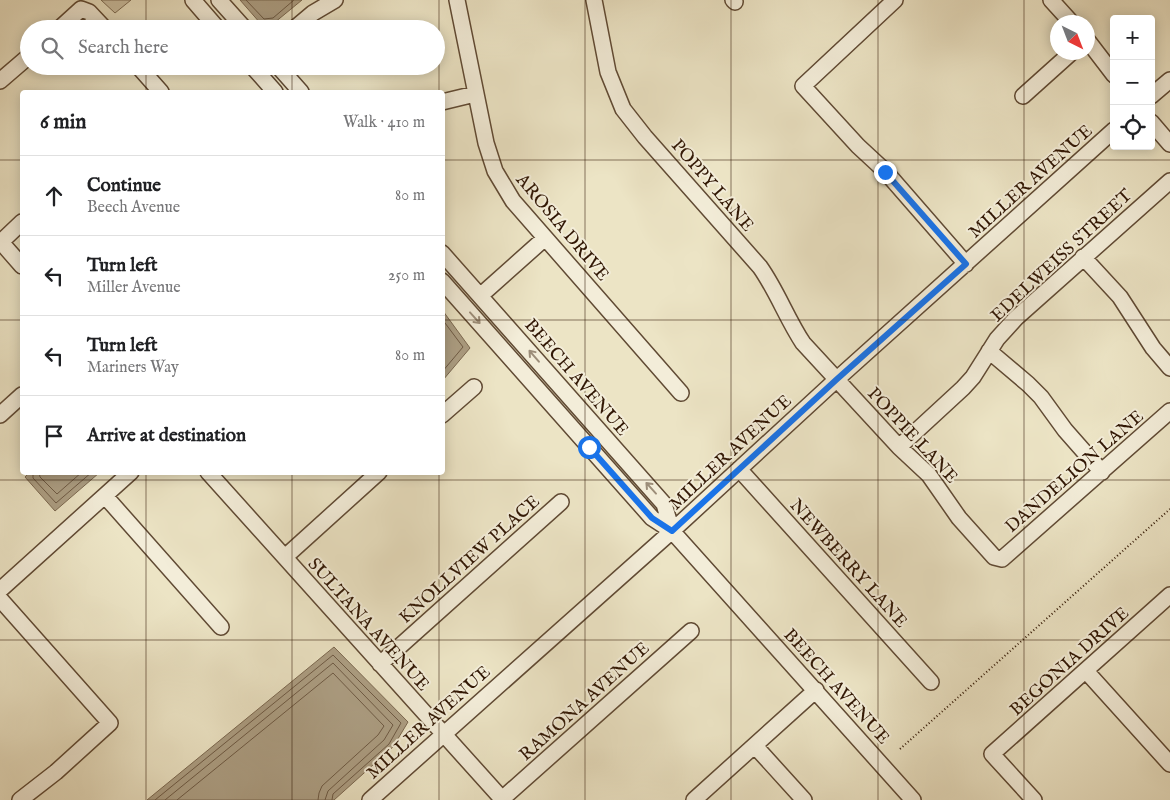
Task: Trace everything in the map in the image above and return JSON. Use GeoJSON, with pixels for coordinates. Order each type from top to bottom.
{"type":"FeatureCollection","features":[{"type":"Feature","properties":{"kind":"street"},"geometry":{"type":"LineString","coordinates":[[193,0],[210,20]]}},
{"type":"Feature","properties":{"kind":"street"},"geometry":{"type":"LineString","coordinates":[[219,0],[237,20]]}},
{"type":"Feature","properties":{"kind":"street"},"geometry":{"type":"LineString","coordinates":[[304,20],[312,13],[335,0]]}},
{"type":"Feature","properties":{"kind":"street","name":"AROSIA DRIVE"},"geometry":{"type":"LineString","coordinates":[[456,0],[486,143],[495,171],[513,202],[681,393]]}},
{"type":"Feature","properties":{"kind":"street","name":"POPPY LANE"},"geometry":{"type":"LineString","coordinates":[[594,0],[608,72],[623,109],[760,267],[803,343],[836,380]]}},
{"type":"Feature","properties":{"kind":"street"},"geometry":{"type":"LineString","coordinates":[[895,0],[804,86],[858,146],[885,172],[966,264]]}},
{"type":"Feature","properties":{"kind":"street"},"geometry":{"type":"LineString","coordinates":[[1051,0],[1065,15]]}},
{"type":"Feature","properties":{"kind":"street"},"geometry":{"type":"LineString","coordinates":[[69,20],[81,9],[89,12],[97,20]]}},
{"type":"Feature","properties":{"kind":"street"},"geometry":{"type":"LineString","coordinates":[[1095,50],[1110,70]]}},
{"type":"Feature","properties":{"kind":"street"},"geometry":{"type":"LineString","coordinates":[[1023,96],[1063,60]]}},
{"type":"Feature","properties":{"kind":"street"},"geometry":{"type":"LineString","coordinates":[[0,81],[20,64]]}},
{"type":"Feature","properties":{"kind":"street"},"geometry":{"type":"LineString","coordinates":[[146,75],[160,90]]}},
{"type":"Feature","properties":{"kind":"street"},"geometry":{"type":"LineString","coordinates":[[260,75],[273,90]]}},
{"type":"Feature","properties":{"kind":"street"},"geometry":{"type":"LineString","coordinates":[[286,75],[299,90]]}},
{"type":"Feature","properties":{"kind":"street"},"geometry":{"type":"LineString","coordinates":[[1155,93],[1170,80]]}},
{"type":"Feature","properties":{"kind":"street"},"geometry":{"type":"LineString","coordinates":[[445,101],[476,94]]}},
{"type":"Feature","properties":{"kind":"street"},"geometry":{"type":"LineString","coordinates":[[1155,127],[1170,144]]}},
{"type":"Feature","properties":{"kind":"street","name":"MILLER AVENUE"},"geometry":{"type":"LineString","coordinates":[[370,800],[672,531],[836,380],[1110,134]]}},
{"type":"Feature","properties":{"kind":"street","name":"EDELWEISS STREET"},"geometry":{"type":"LineString","coordinates":[[899,446],[963,388],[973,377],[997,339],[1016,318],[1170,181]]}},
{"type":"Feature","properties":{"kind":"street"},"geometry":{"type":"LineString","coordinates":[[20,224],[0,242],[20,264]]}},
{"type":"Feature","properties":{"kind":"street"},"geometry":{"type":"LineString","coordinates":[[480,296],[545,238]]}},
{"type":"Feature","properties":{"kind":"street","name":"BEECH AVENUE"},"geometry":{"type":"LineString","coordinates":[[445,256],[664,504],[672,531]]}},
{"type":"Feature","properties":{"kind":"street"},"geometry":{"type":"LineString","coordinates":[[1083,257],[1120,297],[1153,348],[1170,368]]}},
{"type":"Feature","properties":{"kind":"street","name":"BEECH AVENUE"},"geometry":{"type":"LineString","coordinates":[[445,284],[652,518],[672,531],[913,800]]}},
{"type":"Feature","properties":{"kind":"street"},"geometry":{"type":"LineString","coordinates":[[989,351],[1028,384],[1102,472]]}},
{"type":"Feature","properties":{"kind":"street","name":"POPPIE LANE"},"geometry":{"type":"LineString","coordinates":[[836,380],[929,475],[986,550],[994,557],[1002,559]]}},
{"type":"Feature","properties":{"kind":"street"},"geometry":{"type":"LineString","coordinates":[[445,412],[474,387]]}},
{"type":"Feature","properties":{"kind":"street"},"geometry":{"type":"LineString","coordinates":[[0,415],[20,397]]}},
{"type":"Feature","properties":{"kind":"street","name":"DANDELION LANE"},"geometry":{"type":"LineString","coordinates":[[1002,559],[1170,411]]}},
{"type":"Feature","properties":{"kind":"street","name":"NEWBERRY LANE"},"geometry":{"type":"LineString","coordinates":[[739,469],[931,682]]}},
{"type":"Feature","properties":{"kind":"street"},"geometry":{"type":"LineString","coordinates":[[0,590],[128,475]]}},
{"type":"Feature","properties":{"kind":"street","name":"SULTANA AVENUE"},"geometry":{"type":"LineString","coordinates":[[211,475],[502,800]]}},
{"type":"Feature","properties":{"kind":"street"},"geometry":{"type":"LineString","coordinates":[[285,557],[376,475]]}},
{"type":"Feature","properties":{"kind":"street"},"geometry":{"type":"LineString","coordinates":[[104,496],[221,627]]}},
{"type":"Feature","properties":{"kind":"street","name":"KNOLLVIEW PLACE"},"geometry":{"type":"LineString","coordinates":[[380,664],[561,502]]}},
{"type":"Feature","properties":{"kind":"street","name":"BEGONIA DRIVE"},"geometry":{"type":"LineString","coordinates":[[1034,800],[992,754],[1170,595]]}},
{"type":"Feature","properties":{"kind":"street"},"geometry":{"type":"LineString","coordinates":[[0,599],[110,723],[56,772],[20,800]]}},
{"type":"Feature","properties":{"kind":"street","name":"RAMONA AVENUE"},"geometry":{"type":"LineString","coordinates":[[502,800],[691,631]]}},
{"type":"Feature","properties":{"kind":"street"},"geometry":{"type":"LineString","coordinates":[[1086,671],[1170,764]]}},
{"type":"Feature","properties":{"kind":"street"},"geometry":{"type":"LineString","coordinates":[[694,800],[816,690]]}},
{"type":"Feature","properties":{"kind":"street"},"geometry":{"type":"LineString","coordinates":[[754,746],[804,800]]}},
{"type":"Feature","properties":{"kind":"path"},"geometry":{"type":"LineString","coordinates":[[900,749],[1170,509]]}},
{"type":"Feature","properties":{"kind":"shaded area"},"geometry":{"type":"Polygon","coordinates":[[[101,0],[131,0],[115,13],[101,0]]]}},
{"type":"Feature","properties":{"kind":"water"},"geometry":{"type":"Polygon","coordinates":[[[240,0],[302,0],[278,20],[258,20],[240,0]]]}},
{"type":"Feature","properties":{"kind":"water"},"geometry":{"type":"Polygon","coordinates":[[[445,314],[470,348],[445,378],[445,314]]]}},
{"type":"Feature","properties":{"kind":"water"},"geometry":{"type":"Polygon","coordinates":[[[27,475],[97,475],[55,511],[25,477],[27,475]]]}},
{"type":"Feature","properties":{"kind":"water"},"geometry":{"type":"Polygon","coordinates":[[[334,647],[408,722],[393,747],[334,800],[147,800],[334,647]]]}},
{"type":"Feature","properties":{"kind":"route"},"geometry":{"type":"LineString","coordinates":[[589,447],[652,518],[672,531],[836,380],[966,264],[885,172]]}}]}
